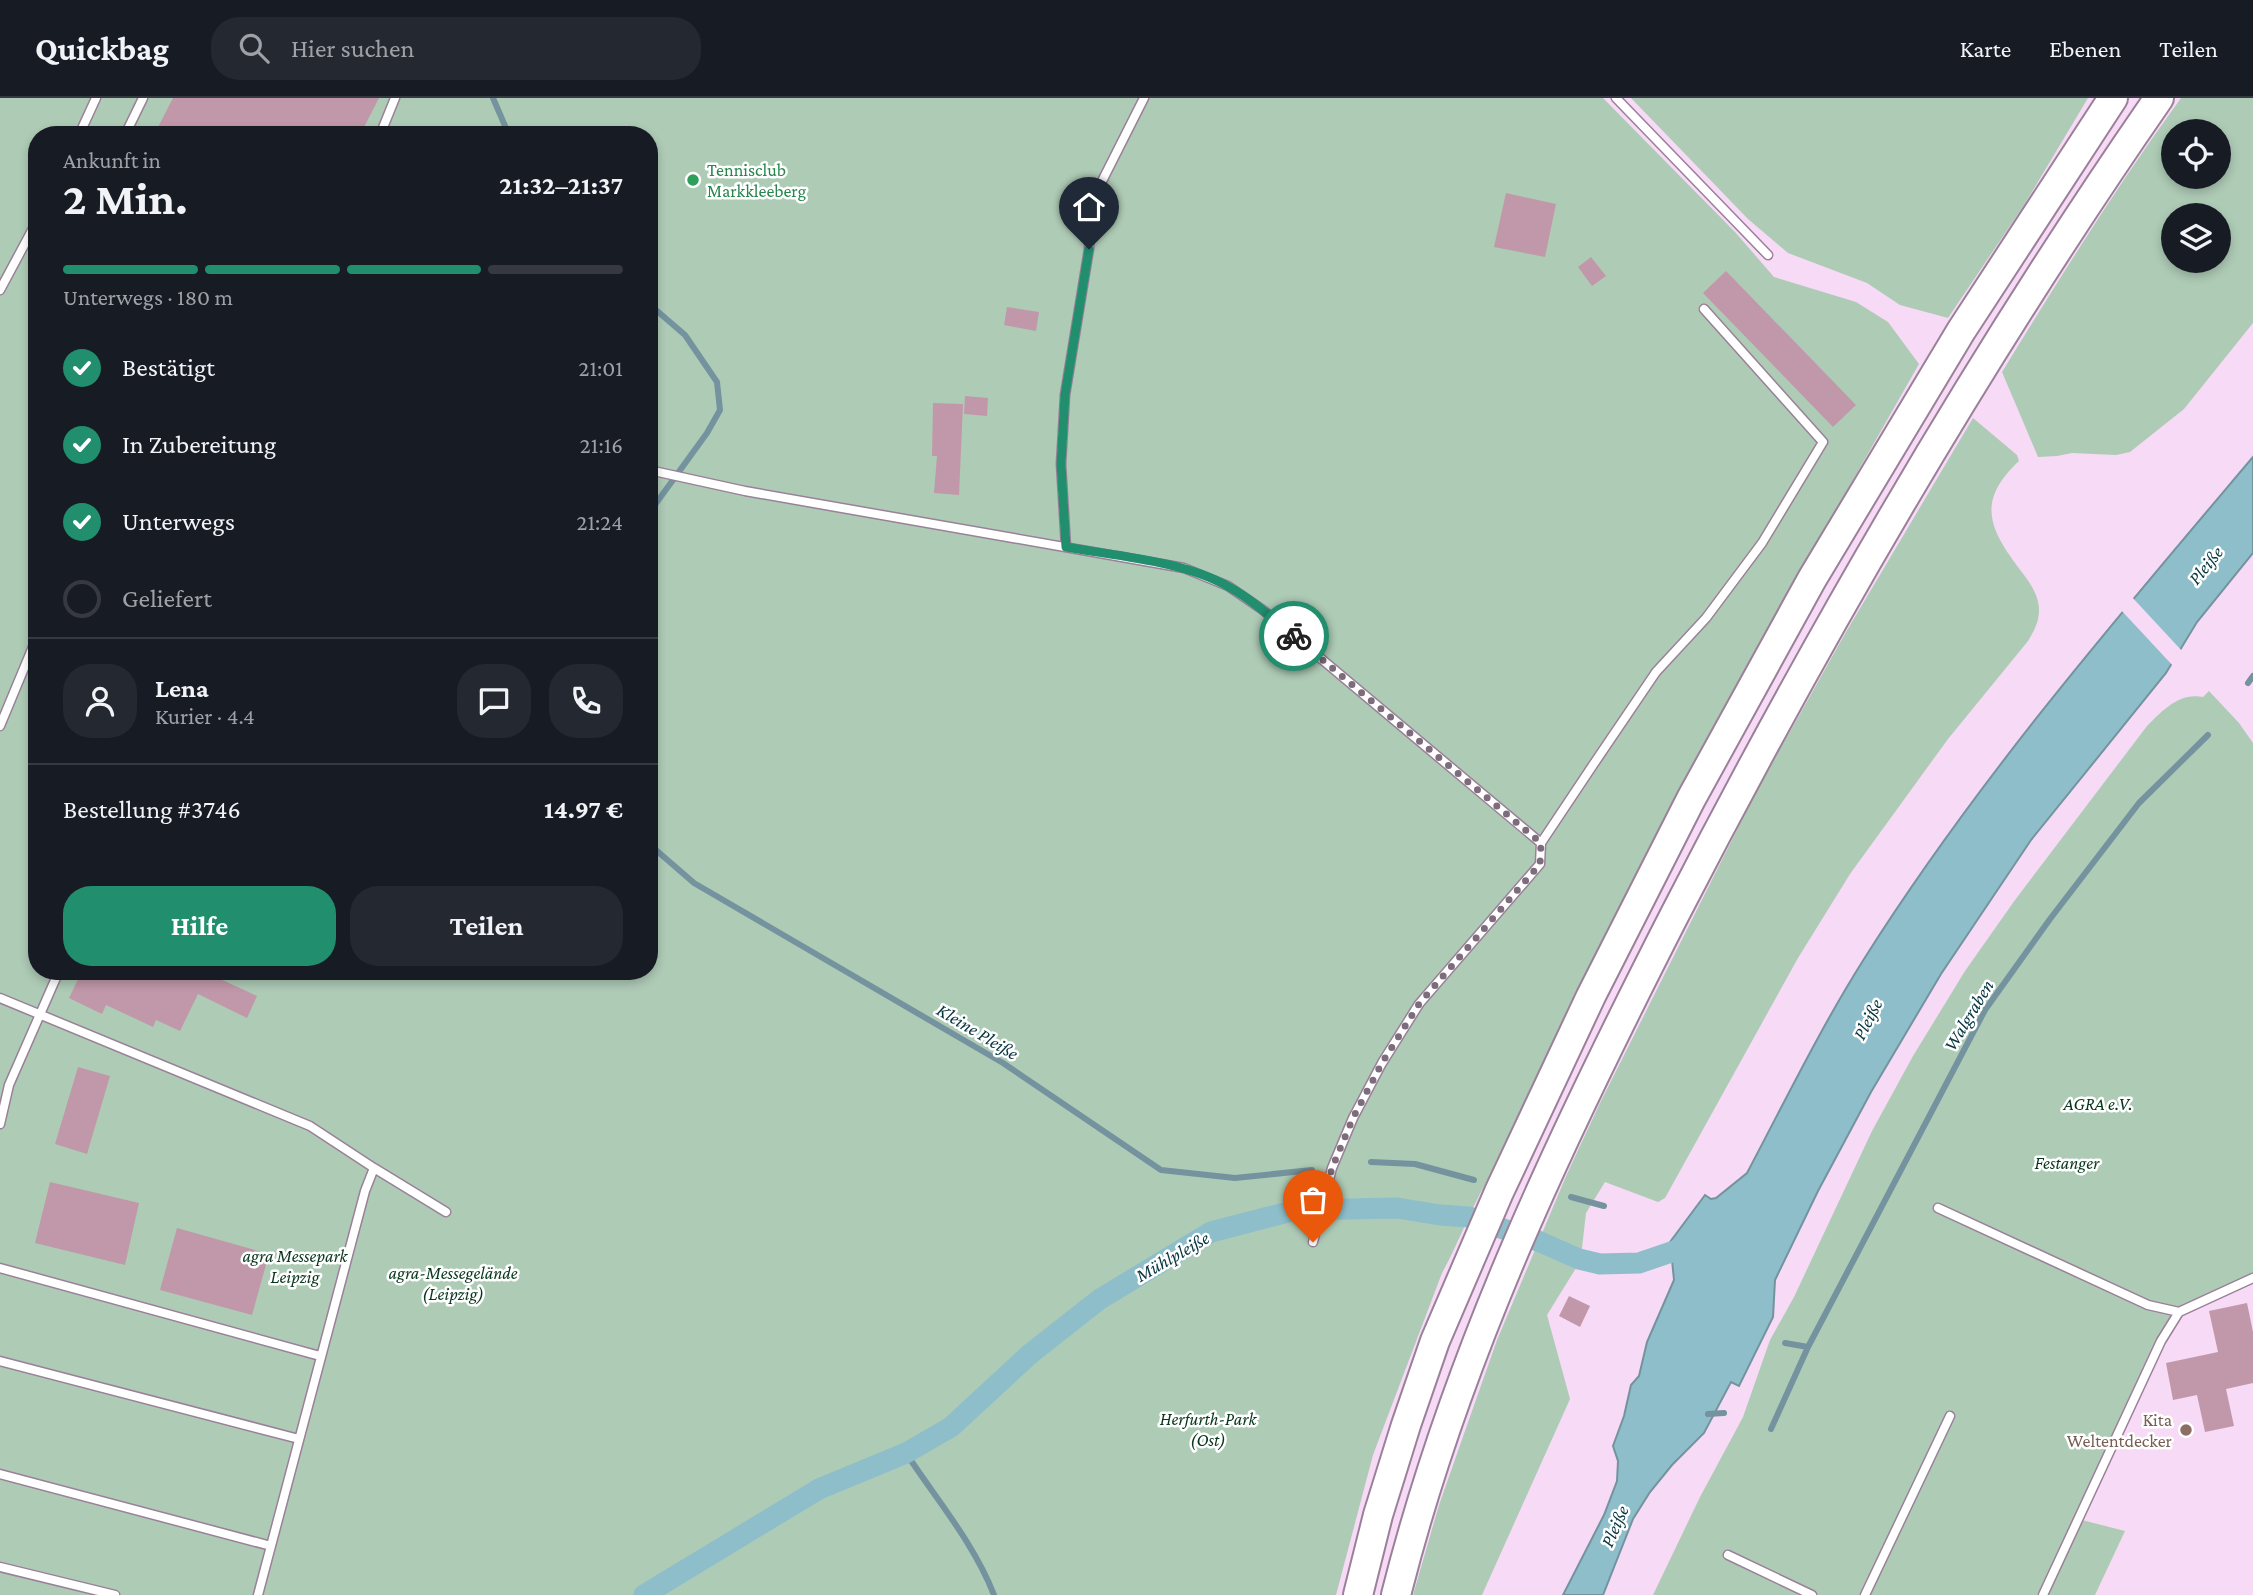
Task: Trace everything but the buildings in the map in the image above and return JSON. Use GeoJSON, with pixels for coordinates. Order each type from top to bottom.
{"type":"FeatureCollection","features":[{"type":"Feature","properties":{"kind":"highway"},"geometry":{"type":"LineString","coordinates":[[1358,1595],[1378,1515],[1435,1341],[1499,1192],[1591,996],[1691,799],[1812,579],[1932,377],[2113,98]]}},
{"type":"Feature","properties":{"kind":"highway"},"geometry":{"type":"LineString","coordinates":[[1396,1595],[1413,1528],[1441,1438],[1475,1345],[1535,1205],[1627,1008],[1726,815],[1848,593],[1988,359],[2159,98]]}},
{"type":"Feature","properties":{"kind":"lane"},"geometry":{"type":"LineString","coordinates":[[83,126],[96,98]]}},
{"type":"Feature","properties":{"kind":"lane"},"geometry":{"type":"LineString","coordinates":[[129,126],[143,98]]}},
{"type":"Feature","properties":{"kind":"lane"},"geometry":{"type":"LineString","coordinates":[[384,126],[395,98]]}},
{"type":"Feature","properties":{"kind":"lane"},"geometry":{"type":"LineString","coordinates":[[1066,547],[1061,464],[1065,395],[1089,249],[1091,202],[1144,98]]}},
{"type":"Feature","properties":{"kind":"lane"},"geometry":{"type":"LineString","coordinates":[[1616,98],[1768,254]]}},
{"type":"Feature","properties":{"kind":"lane"},"geometry":{"type":"LineString","coordinates":[[0,290],[28,238]]}},
{"type":"Feature","properties":{"kind":"lane"},"geometry":{"type":"LineString","coordinates":[[1313,1242],[1326,1187],[1353,1118],[1411,1016],[1540,864],[1541,843],[1656,671],[1706,618],[1762,543],[1823,442],[1704,309]]}},
{"type":"Feature","properties":{"kind":"lane"},"geometry":{"type":"LineString","coordinates":[[658,472],[1184,568],[1228,586],[1263,610],[1541,843]]}},
{"type":"Feature","properties":{"kind":"lane"},"geometry":{"type":"LineString","coordinates":[[0,726],[28,659]]}},
{"type":"Feature","properties":{"kind":"lane"},"geometry":{"type":"LineString","coordinates":[[0,1124],[4,1084],[55,980]]}},
{"type":"Feature","properties":{"kind":"lane"},"geometry":{"type":"LineString","coordinates":[[0,998],[310,1126],[446,1212]]}},
{"type":"Feature","properties":{"kind":"lane"},"geometry":{"type":"LineString","coordinates":[[258,1595],[320,1356],[365,1191],[374,1168]]}},
{"type":"Feature","properties":{"kind":"lane"},"geometry":{"type":"LineString","coordinates":[[1938,1208],[2147,1305],[2179,1312]]}},
{"type":"Feature","properties":{"kind":"lane"},"geometry":{"type":"LineString","coordinates":[[0,1268],[320,1356]]}},
{"type":"Feature","properties":{"kind":"lane"},"geometry":{"type":"LineString","coordinates":[[2043,1595],[2161,1341],[2179,1312],[2253,1278]]}},
{"type":"Feature","properties":{"kind":"lane"},"geometry":{"type":"LineString","coordinates":[[0,1361],[299,1439]]}},
{"type":"Feature","properties":{"kind":"lane"},"geometry":{"type":"LineString","coordinates":[[1865,1595],[1950,1416]]}},
{"type":"Feature","properties":{"kind":"lane"},"geometry":{"type":"LineString","coordinates":[[0,1474],[271,1546]]}},
{"type":"Feature","properties":{"kind":"lane"},"geometry":{"type":"LineString","coordinates":[[1728,1555],[1812,1595]]}},
{"type":"Feature","properties":{"kind":"lane"},"geometry":{"type":"LineString","coordinates":[[0,1567],[116,1595]]}},
{"type":"Feature","properties":{"kind":"green space"},"geometry":{"type":"Polygon","coordinates":[[[0,98],[1603,98],[1735,232],[1774,277],[1856,302],[1888,322],[1919,364],[1784,601],[1679,794],[1442,1273],[1373,1455],[1336,1595],[0,1595],[0,98]]]}},
{"type":"Feature","properties":{"kind":"green space"},"geometry":{"type":"Polygon","coordinates":[[[1631,98],[2088,98],[2024,205],[1948,318],[1900,305],[1867,283],[1788,253],[1748,219],[1631,98]]]}},
{"type":"Feature","properties":{"kind":"green space"},"geometry":{"type":"Polygon","coordinates":[[[2181,98],[2253,98],[2253,323],[2184,409],[2130,452],[2116,455],[2072,453],[2038,457],[2002,372],[2089,233],[2161,127],[2161,189],[2231,189],[2231,119],[2166,119],[2181,98]]]}},
{"type":"Feature","properties":{"kind":"green space"},"geometry":{"type":"Polygon","coordinates":[[[1973,418],[2017,455],[2019,461],[1996,490],[1992,516],[2001,542],[2036,594],[2039,610],[2034,630],[2028,641],[1948,739],[1850,874],[1798,958],[1665,1198],[1658,1202],[1605,1182],[1586,1213],[1582,1248],[1576,1268],[1547,1315],[1570,1399],[1482,1595],[1413,1595],[1439,1505],[1497,1340],[1600,1103],[1755,794],[1846,632],[1973,418]]]}},
{"type":"Feature","properties":{"kind":"green space","name":"Festanger"},"geometry":{"type":"Polygon","coordinates":[[[2209,691],[2239,723],[2253,743],[2253,1278],[2179,1312],[2078,1519],[2125,1531],[2095,1595],[1653,1595],[1700,1497],[1743,1417],[1770,1340],[1794,1297],[1872,1131],[1913,1056],[1965,971],[2015,900],[2147,726],[2179,700],[2194,696],[2203,697],[2209,691]]]}},
{"type":"Feature","properties":{"kind":"water","name":"Pleiße"},"geometry":{"type":"Polygon","coordinates":[[[2253,457],[2253,553],[2197,622],[2166,673],[2031,840],[1941,974],[1871,1092],[1818,1191],[1775,1280],[1773,1317],[1739,1386],[1731,1382],[1704,1433],[1650,1492],[1633,1519],[1603,1595],[1563,1595],[1604,1515],[1617,1481],[1618,1461],[1613,1446],[1631,1385],[1639,1376],[1647,1342],[1674,1280],[1672,1260],[1666,1262],[1661,1249],[1667,1246],[1705,1195],[1711,1199],[1716,1198],[1747,1173],[1848,985],[1953,828],[2050,702],[2253,457]]]}},
{"type":"Feature","properties":{"kind":"pier"},"geometry":{"type":"Polygon","coordinates":[[[2131,596],[2183,652],[2174,667],[2120,609],[2131,596]]]}},
{"type":"Feature","properties":{"kind":"waterway","name":"Kleine Pleiße"},"geometry":{"type":"LineString","coordinates":[[493,98],[505,126]]}},
{"type":"Feature","properties":{"kind":"waterway","name":"Kleine Pleiße"},"geometry":{"type":"LineString","coordinates":[[658,312],[685,335],[717,382],[720,410],[707,433],[658,501]]}},
{"type":"Feature","properties":{"kind":"waterway","name":"Walgraben"},"geometry":{"type":"LineString","coordinates":[[2248,683],[2253,676]]}},
{"type":"Feature","properties":{"kind":"waterway","name":"Walgraben"},"geometry":{"type":"LineString","coordinates":[[1785,1343],[1808,1347],[1985,1010],[2050,919],[2139,803],[2208,735]]}},
{"type":"Feature","properties":{"kind":"waterway","name":"Kleine Pleiße"},"geometry":{"type":"LineString","coordinates":[[658,852],[694,883],[1003,1063],[1161,1170],[1235,1178],[1312,1170]]}},
{"type":"Feature","properties":{"kind":"waterway","name":"Kleine Pleiße"},"geometry":{"type":"LineString","coordinates":[[1371,1162],[1415,1164],[1474,1180]]}},
{"type":"Feature","properties":{"kind":"waterway","name":"Kleine Pleiße"},"geometry":{"type":"LineString","coordinates":[[1571,1197],[1604,1206]]}},
{"type":"Feature","properties":{"kind":"waterway","name":"Mühlpleiße"},"geometry":{"type":"LineString","coordinates":[[644,1595],[819,1489],[906,1453],[951,1427],[1030,1354],[1100,1299],[1211,1232],[1296,1210],[1397,1208],[1469,1217],[1538,1241],[1579,1259],[1600,1264],[1639,1263],[1689,1246]]}},
{"type":"Feature","properties":{"kind":"waterway","name":"Walgraben"},"geometry":{"type":"LineString","coordinates":[[1771,1429],[1808,1347]]}},
{"type":"Feature","properties":{"kind":"waterway"},"geometry":{"type":"LineString","coordinates":[[1708,1414],[1724,1413]]}},
{"type":"Feature","properties":{"kind":"waterway"},"geometry":{"type":"LineString","coordinates":[[906,1453],[965,1539],[994,1595]]}},
{"type":"Feature","properties":{"kind":"way so far"},"geometry":{"type":"LineString","coordinates":[[1294,636],[1541,843],[1540,864],[1419,1004],[1382,1063],[1353,1118],[1332,1168],[1313,1242]]}},
{"type":"Feature","properties":{"kind":"place","name":"Tennisclub Markkleeberg"},"geometry":{"type":"Point","coordinates":[693,180]}},
{"type":"Feature","properties":{"kind":"place","name":"Kita Weltentdecker"},"geometry":{"type":"Point","coordinates":[2186,1430]}},
{"type":"Feature","properties":{"kind":"route"},"geometry":{"type":"LineString","coordinates":[[1089,249],[1065,395],[1061,464],[1066,547],[1184,568],[1228,586],[1294,636]]}},
{"type":"Feature","properties":{"kind":"park label","name":"AGRA e.V."},"geometry":{"type":"Point","coordinates":[2098,1104]}},
{"type":"Feature","properties":{"kind":"park label","name":"agra Messepark Leipzig"},"geometry":{"type":"Point","coordinates":[295,1266]}},
{"type":"Feature","properties":{"kind":"park label","name":"agra-Messegelände (Leipzig)"},"geometry":{"type":"Point","coordinates":[453,1283]}},
{"type":"Feature","properties":{"kind":"park label","name":"Herfurth-Park (Ost)"},"geometry":{"type":"Point","coordinates":[1208,1429]}}]}
